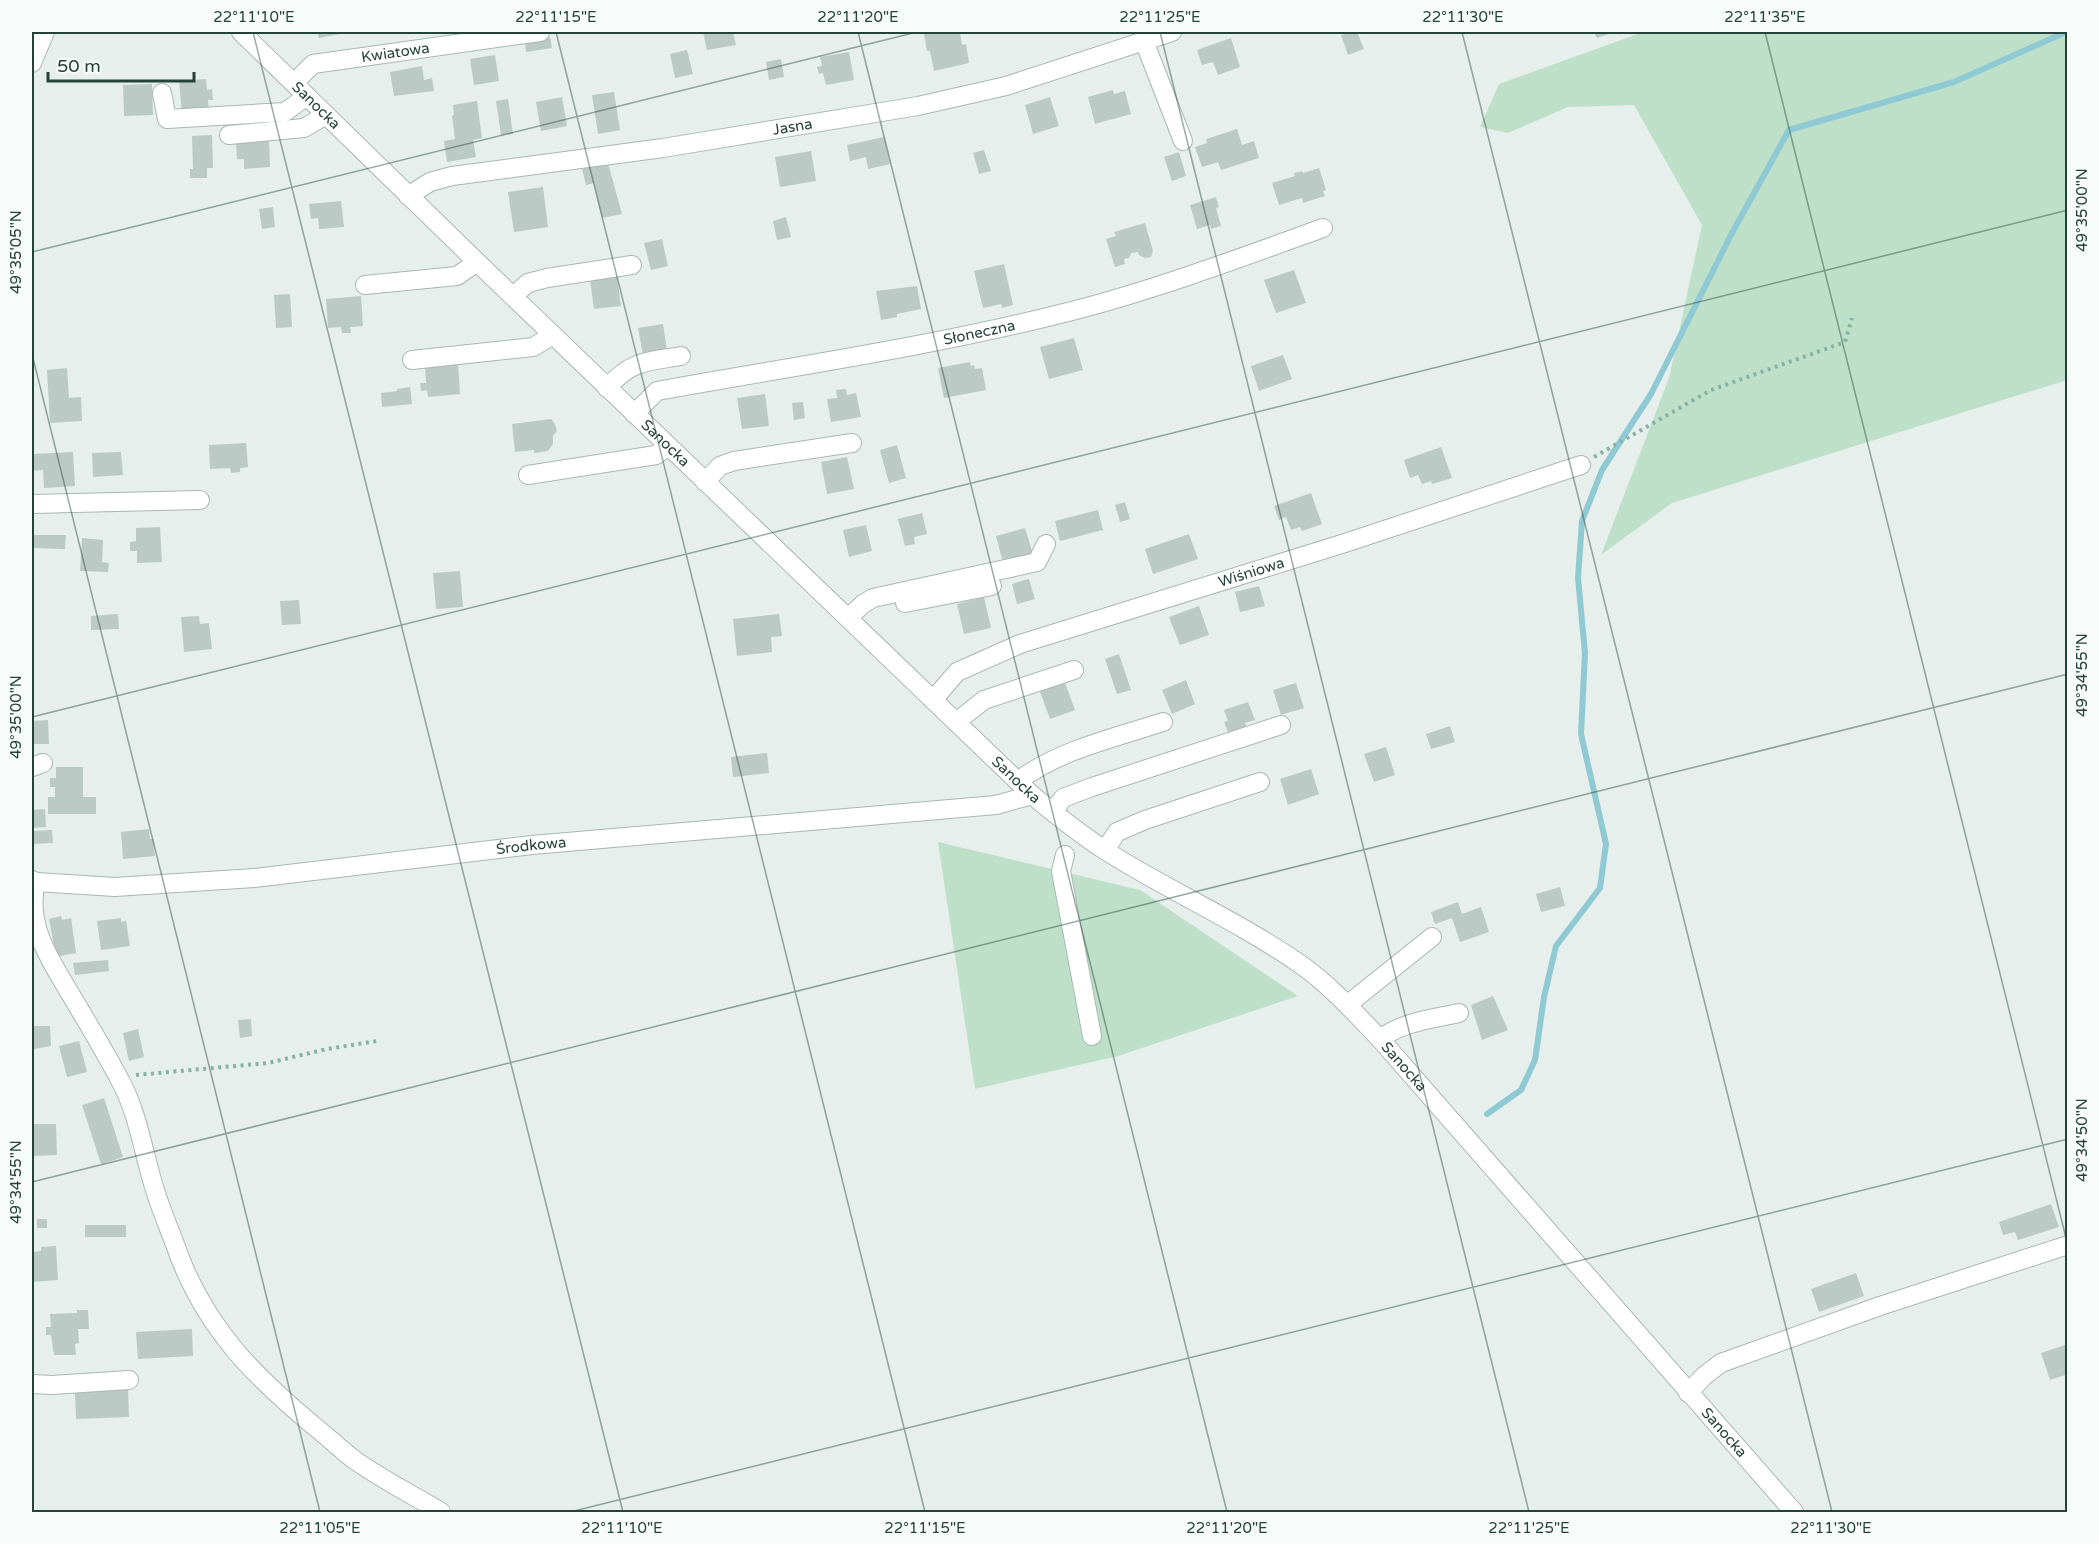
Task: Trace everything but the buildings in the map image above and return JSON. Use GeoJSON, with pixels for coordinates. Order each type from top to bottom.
{"type":"FeatureCollection","features":[{"type":"Feature","properties":{"kind":"street","name":"Sanocka"},"geometry":{"type":"LineString","coordinates":[[241,32],[607,388],[1032,795],[1105,850],[1264,941],[1301,965],[1347,1005],[1794,1512]]}},
{"type":"Feature","properties":{"kind":"street","name":"Kwiatowa"},"geometry":{"type":"LineString","coordinates":[[162,93],[167,118],[285,112],[313,64],[540,32]]}},
{"type":"Feature","properties":{"kind":"street","name":"Jasna"},"geometry":{"type":"LineString","coordinates":[[408,196],[430,182],[452,176],[675,146],[918,106],[1006,86],[1172,32]]}},
{"type":"Feature","properties":{"kind":"street"},"geometry":{"type":"LineString","coordinates":[[1144,41],[1183,141]]}},
{"type":"Feature","properties":{"kind":"street"},"geometry":{"type":"LineString","coordinates":[[229,135],[304,128],[326,114]]}},
{"type":"Feature","properties":{"kind":"street","name":"Słoneczna"},"geometry":{"type":"LineString","coordinates":[[634,414],[657,391],[872,354],[988,331],[1075,310],[1200,272],[1323,228]]}},
{"type":"Feature","properties":{"kind":"street"},"geometry":{"type":"LineString","coordinates":[[365,285],[458,276],[477,262]]}},
{"type":"Feature","properties":{"kind":"street"},"geometry":{"type":"LineString","coordinates":[[513,296],[528,283],[547,278],[632,265]]}},
{"type":"Feature","properties":{"kind":"street"},"geometry":{"type":"LineString","coordinates":[[412,360],[533,347],[553,335]]}},
{"type":"Feature","properties":{"kind":"street"},"geometry":{"type":"LineString","coordinates":[[607,388],[621,372],[635,364],[681,356]]}},
{"type":"Feature","properties":{"kind":"street"},"geometry":{"type":"LineString","coordinates":[[705,482],[720,466],[734,461],[852,443]]}},
{"type":"Feature","properties":{"kind":"street"},"geometry":{"type":"LineString","coordinates":[[528,475],[656,455],[668,446]]}},
{"type":"Feature","properties":{"kind":"street","name":"Wiśniowa"},"geometry":{"type":"LineString","coordinates":[[933,700],[957,672],[1020,644],[1345,543],[1581,465]]}},
{"type":"Feature","properties":{"kind":"street"},"geometry":{"type":"LineString","coordinates":[[32,504],[200,500]]}},
{"type":"Feature","properties":{"kind":"street"},"geometry":{"type":"LineString","coordinates":[[853,623],[862,604],[873,598],[1037,562],[1046,544]]}},
{"type":"Feature","properties":{"kind":"street"},"geometry":{"type":"LineString","coordinates":[[853,623],[882,608],[992,586]]}},
{"type":"Feature","properties":{"kind":"street"},"geometry":{"type":"LineString","coordinates":[[956,722],[984,700],[1074,670]]}},
{"type":"Feature","properties":{"kind":"street"},"geometry":{"type":"LineString","coordinates":[[1018,781],[1053,759],[1163,722]]}},
{"type":"Feature","properties":{"kind":"street"},"geometry":{"type":"LineString","coordinates":[[1053,812],[1064,798],[1092,787],[1281,725]]}},
{"type":"Feature","properties":{"kind":"street"},"geometry":{"type":"LineString","coordinates":[[1105,850],[1117,832],[1145,819],[1260,782]]}},
{"type":"Feature","properties":{"kind":"street","name":"Środkowa"},"geometry":{"type":"LineString","coordinates":[[34,881],[115,888],[254,878],[532,845],[996,806],[1032,795]]}},
{"type":"Feature","properties":{"kind":"street"},"geometry":{"type":"LineString","coordinates":[[1065,855],[1061,871],[1092,1036]]}},
{"type":"Feature","properties":{"kind":"street"},"geometry":{"type":"LineString","coordinates":[[34,881],[34,916],[42,944],[51,964],[117,1076],[131,1106],[155,1191],[181,1260],[195,1293],[227,1343],[263,1381],[356,1461],[441,1512]]}},
{"type":"Feature","properties":{"kind":"street"},"geometry":{"type":"LineString","coordinates":[[1347,1005],[1432,937]]}},
{"type":"Feature","properties":{"kind":"street"},"geometry":{"type":"LineString","coordinates":[[1380,1040],[1389,1033],[1408,1025],[1459,1013]]}},
{"type":"Feature","properties":{"kind":"street"},"geometry":{"type":"LineString","coordinates":[[1688,1393],[1704,1376],[1721,1363],[1880,1306],[2067,1245]]}},
{"type":"Feature","properties":{"kind":"street"},"geometry":{"type":"LineString","coordinates":[[32,1384],[52,1385],[129,1380]]}},
{"type":"Feature","properties":{"kind":"path"},"geometry":{"type":"LineString","coordinates":[[1581,465],[1711,390],[1845,342],[1852,318]]}},
{"type":"Feature","properties":{"kind":"path"},"geometry":{"type":"LineString","coordinates":[[117,1076],[268,1063],[376,1041]]}},
{"type":"Feature","properties":{"kind":"green space"},"geometry":{"type":"Polygon","coordinates":[[[1643,32],[2067,32],[2067,380],[1672,503],[1601,555],[1669,378],[1702,225],[1634,105],[1568,107],[1508,133],[1480,127],[1499,84],[1643,32]]]}},
{"type":"Feature","properties":{"kind":"green space"},"geometry":{"type":"Polygon","coordinates":[[[938,842],[1140,890],[1298,996],[1118,1056],[975,1089],[938,842]]]}},
{"type":"Feature","properties":{"kind":"waterway"},"geometry":{"type":"LineString","coordinates":[[1487,1114],[1521,1090],[1535,1060],[1544,997],[1556,946],[1600,888],[1606,844],[1581,734],[1585,653],[1578,578],[1582,521],[1602,470],[1651,394],[1732,233],[1789,130],[1954,82],[2066,32]]}}]}
